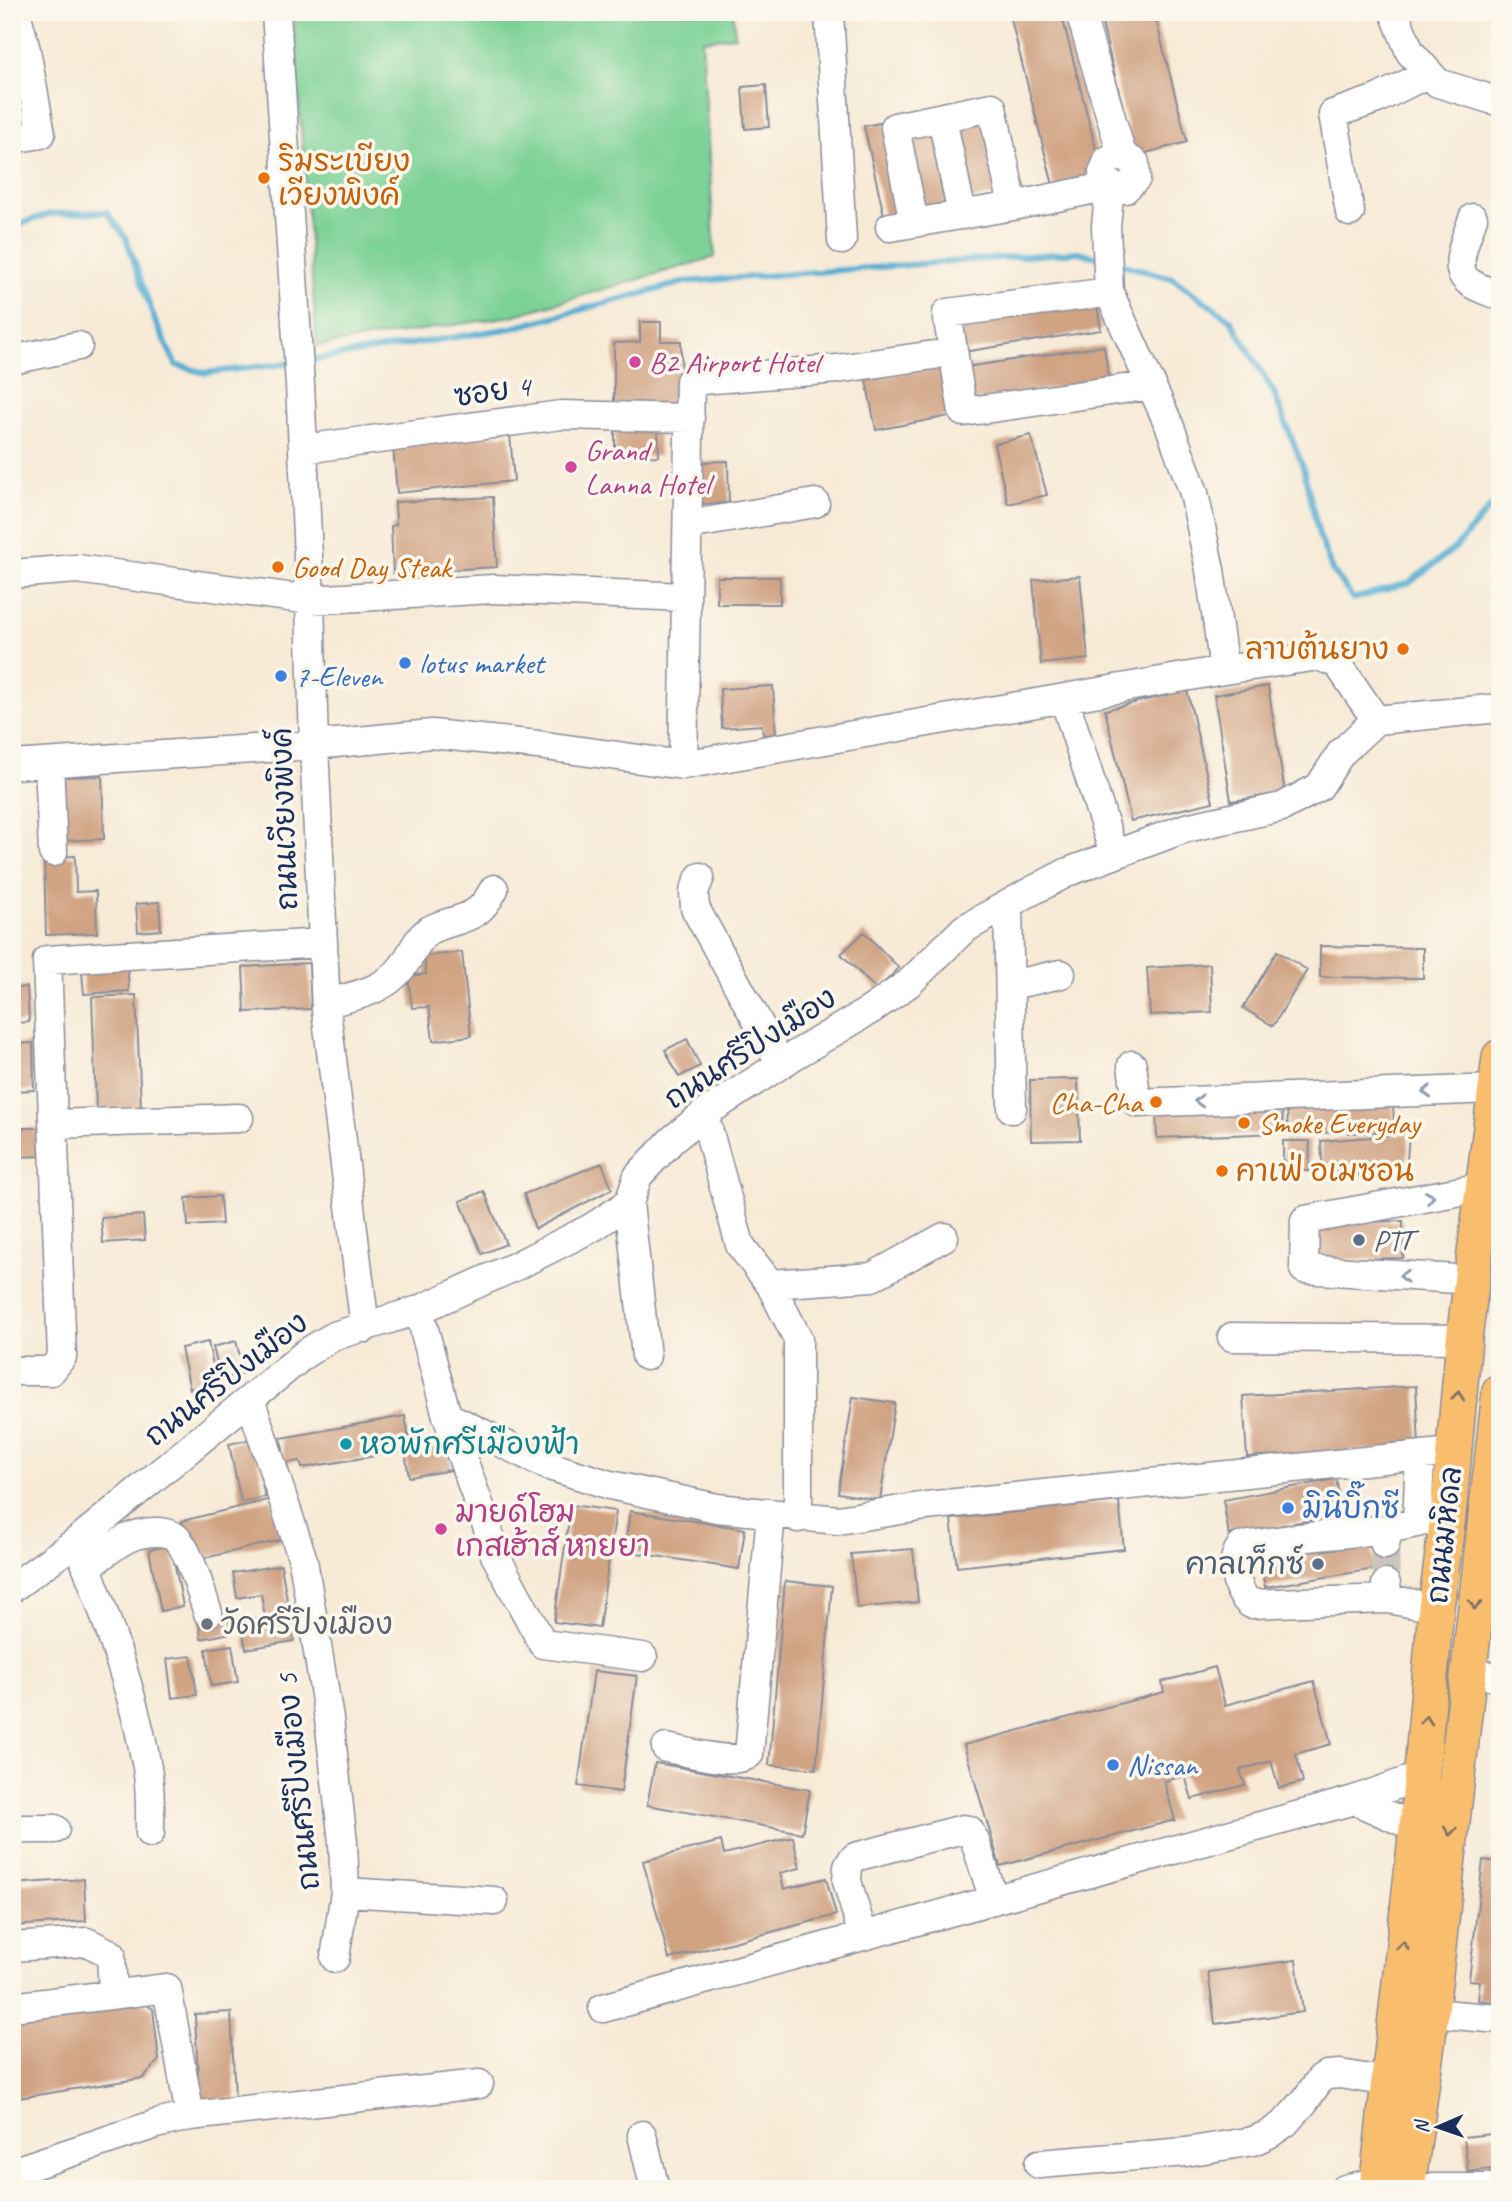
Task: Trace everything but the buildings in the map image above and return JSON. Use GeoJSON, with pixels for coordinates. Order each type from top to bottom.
{"type":"FeatureCollection","features":[{"type":"Feature","properties":{"kind":"main road","name":"ถนนมหิดล"},"geometry":{"type":"LineString","coordinates":[[1362,2188],[1396,2014],[1417,1828],[1436,1608],[1432,1519],[1436,1454],[1464,1339],[1497,1073]]}},
{"type":"Feature","properties":{"kind":"main road","name":"ถนนมหิดล"},"geometry":{"type":"LineString","coordinates":[[1422,2188],[1433,2144],[1429,2025],[1484,1674],[1500,1391]]}},
{"type":"Feature","properties":{"kind":"main road","name":"ถนนมหิดล"},"geometry":{"type":"LineString","coordinates":[[1362,2188],[1396,2014]]}},
{"type":"Feature","properties":{"kind":"street"},"geometry":{"type":"LineString","coordinates":[[12,139],[41,134],[26,50],[16,12]]}},
{"type":"Feature","properties":{"kind":"street","name":"ถนนเวียงพิงค์"},"geometry":{"type":"LineString","coordinates":[[276,12],[300,384],[326,1003],[365,1328]]}},
{"type":"Feature","properties":{"kind":"street"},"geometry":{"type":"LineString","coordinates":[[829,12],[842,240]]}},
{"type":"Feature","properties":{"kind":"street"},"geometry":{"type":"LineString","coordinates":[[1080,12],[1122,155],[1108,160],[1103,173],[1110,186],[1106,226],[1109,286],[1170,428],[1194,494],[1210,570],[1224,670]]}},
{"type":"Feature","properties":{"kind":"street"},"geometry":{"type":"LineString","coordinates":[[1394,12],[1410,52],[1438,83],[1500,102]]}},
{"type":"Feature","properties":{"kind":"street"},"geometry":{"type":"LineString","coordinates":[[1350,212],[1333,114],[1377,99],[1429,73]]}},
{"type":"Feature","properties":{"kind":"street"},"geometry":{"type":"LineString","coordinates":[[1013,206],[992,107],[895,127],[902,225],[1013,206],[1110,186]]}},
{"type":"Feature","properties":{"kind":"street"},"geometry":{"type":"LineString","coordinates":[[942,118],[962,215]]}},
{"type":"Feature","properties":{"kind":"street"},"geometry":{"type":"LineString","coordinates":[[1473,218],[1461,256],[1461,268],[1468,282],[1500,296]]}},
{"type":"Feature","properties":{"kind":"street"},"geometry":{"type":"LineString","coordinates":[[1109,286],[947,313],[963,412],[1152,385]]}},
{"type":"Feature","properties":{"kind":"street"},"geometry":{"type":"LineString","coordinates":[[12,360],[78,346]]}},
{"type":"Feature","properties":{"kind":"street"},"geometry":{"type":"LineString","coordinates":[[684,765],[690,381],[837,369],[934,355]]}},
{"type":"Feature","properties":{"kind":"street","name":"ซอย 4"},"geometry":{"type":"LineString","coordinates":[[303,449],[561,415],[690,418]]}},
{"type":"Feature","properties":{"kind":"street"},"geometry":{"type":"LineString","coordinates":[[688,525],[815,503]]}},
{"type":"Feature","properties":{"kind":"street"},"geometry":{"type":"LineString","coordinates":[[12,573],[77,569],[310,600],[493,589],[687,597]]}},
{"type":"Feature","properties":{"kind":"street"},"geometry":{"type":"LineString","coordinates":[[12,765],[314,746],[432,734],[684,765],[1224,670],[1319,656],[1338,664],[1376,720],[1500,708]]}},
{"type":"Feature","properties":{"kind":"street"},"geometry":{"type":"LineString","coordinates":[[1065,698],[1114,854]]}},
{"type":"Feature","properties":{"kind":"street","name":"ถนนศรีปิงเมือง"},"geometry":{"type":"LineString","coordinates":[[12,1588],[82,1554],[250,1399],[306,1353],[334,1336],[419,1310],[516,1266],[593,1227],[629,1203],[638,1176],[672,1140],[704,1114],[909,983],[964,929],[1068,872],[1114,854],[1186,828],[1282,807],[1319,787],[1341,753],[1376,720]]}},
{"type":"Feature","properties":{"kind":"street"},"geometry":{"type":"LineString","coordinates":[[49,763],[53,852]]}},
{"type":"Feature","properties":{"kind":"street"},"geometry":{"type":"LineString","coordinates":[[700,877],[694,892],[695,908],[781,1064]]}},
{"type":"Feature","properties":{"kind":"street"},"geometry":{"type":"LineString","coordinates":[[326,1003],[373,990],[393,978],[419,939],[430,929],[463,919],[485,907],[494,889]]}},
{"type":"Feature","properties":{"kind":"street"},"geometry":{"type":"LineString","coordinates":[[1008,905],[1013,1110]]}},
{"type":"Feature","properties":{"kind":"street"},"geometry":{"type":"LineString","coordinates":[[12,1371],[51,1371],[62,1357],[47,960],[322,943]]}},
{"type":"Feature","properties":{"kind":"street"},"geometry":{"type":"LineString","coordinates":[[1011,985],[1061,974]]}},
{"type":"Feature","properties":{"kind":"street"},"geometry":{"type":"LineString","coordinates":[[1132,1065],[1137,1103],[1497,1073]]}},
{"type":"Feature","properties":{"kind":"street"},"geometry":{"type":"LineString","coordinates":[[666,1748],[729,1759],[739,1759],[748,1754],[784,1516],[798,1339],[770,1284],[740,1245],[704,1114]]}},
{"type":"Feature","properties":{"kind":"street"},"geometry":{"type":"LineString","coordinates":[[54,1124],[239,1118]]}},
{"type":"Feature","properties":{"kind":"street"},"geometry":{"type":"LineString","coordinates":[[1472,1280],[1304,1269],[1305,1220],[1483,1187]]}},
{"type":"Feature","properties":{"kind":"street"},"geometry":{"type":"LineString","coordinates":[[629,1203],[646,1356]]}},
{"type":"Feature","properties":{"kind":"street"},"geometry":{"type":"LineString","coordinates":[[770,1284],[872,1277],[944,1237]]}},
{"type":"Feature","properties":{"kind":"street"},"geometry":{"type":"LineString","coordinates":[[419,1310],[447,1416],[495,1555],[542,1644],[643,1657]]}},
{"type":"Feature","properties":{"kind":"street"},"geometry":{"type":"LineString","coordinates":[[1233,1337],[1464,1339]]}},
{"type":"Feature","properties":{"kind":"street","name":"ถนนศรีปิงเมือง 5"},"geometry":{"type":"LineString","coordinates":[[250,1399],[303,1560],[329,1719],[344,1842],[345,1892],[335,1958]]}},
{"type":"Feature","properties":{"kind":"street"},"geometry":{"type":"LineString","coordinates":[[447,1416],[549,1466],[610,1485],[717,1508],[838,1520],[926,1506],[1436,1454]]}},
{"type":"Feature","properties":{"kind":"street"},"geometry":{"type":"LineString","coordinates":[[1432,1519],[1387,1537],[1298,1538],[1242,1546],[1235,1559],[1241,1595],[1251,1604],[1387,1591],[1436,1608]]}},
{"type":"Feature","properties":{"kind":"street"},"geometry":{"type":"LineString","coordinates":[[150,1833],[148,1772],[138,1722],[103,1610],[82,1554],[149,1532],[174,1536],[184,1551],[208,1613]]}},
{"type":"Feature","properties":{"kind":"street"},"geometry":{"type":"LineString","coordinates":[[603,2008],[1354,1800],[1421,1776]]}},
{"type":"Feature","properties":{"kind":"street"},"geometry":{"type":"LineString","coordinates":[[1354,1800],[1417,1828]]}},
{"type":"Feature","properties":{"kind":"street"},"geometry":{"type":"LineString","coordinates":[[12,1829],[55,1829]]}},
{"type":"Feature","properties":{"kind":"street"},"geometry":{"type":"LineString","coordinates":[[863,1936],[847,1881],[848,1867],[855,1857],[963,1829],[968,1830],[975,1841],[994,1900]]}},
{"type":"Feature","properties":{"kind":"street"},"geometry":{"type":"LineString","coordinates":[[345,1892],[494,1901]]}},
{"type":"Feature","properties":{"kind":"street"},"geometry":{"type":"LineString","coordinates":[[12,1947],[87,1942],[111,1954],[113,1994]]}},
{"type":"Feature","properties":{"kind":"street"},"geometry":{"type":"LineString","coordinates":[[12,2007],[167,1988],[190,2116]]}},
{"type":"Feature","properties":{"kind":"street"},"geometry":{"type":"LineString","coordinates":[[1429,2025],[1500,2018]]}},
{"type":"Feature","properties":{"kind":"street"},"geometry":{"type":"LineString","coordinates":[[1039,2164],[1186,2152],[1253,2141],[1285,2123],[1327,2074],[1382,2081]]}},
{"type":"Feature","properties":{"kind":"street"},"geometry":{"type":"LineString","coordinates":[[12,2172],[156,2124],[190,2116],[479,2084]]}},
{"type":"Feature","properties":{"kind":"street"},"geometry":{"type":"LineString","coordinates":[[642,2135],[655,2189]]}},
{"type":"Feature","properties":{"kind":"street"},"geometry":{"type":"LineString","coordinates":[[1422,2188],[1500,2188]]}},
{"type":"Feature","properties":{"kind":"green space"},"geometry":{"type":"Polygon","coordinates":[[[319,12],[733,12],[735,36],[702,40],[715,257],[512,316],[317,346],[293,15],[319,12]]]}},
{"type":"Feature","properties":{"kind":"waterway"},"geometry":{"type":"LineString","coordinates":[[12,227],[49,214],[107,212],[126,238],[155,321],[176,365],[205,373],[291,363]]}},
{"type":"Feature","properties":{"kind":"waterway"},"geometry":{"type":"LineString","coordinates":[[305,361],[512,328],[685,282],[1079,252],[1100,258]]}},
{"type":"Feature","properties":{"kind":"waterway"},"geometry":{"type":"LineString","coordinates":[[1117,263],[1172,278],[1231,320],[1273,391],[1303,467],[1319,535],[1332,570],[1353,599],[1409,583],[1456,547],[1500,496]]}},
{"type":"Feature","properties":{"kind":"tunnel"},"geometry":{"type":"LineString","coordinates":[[1385,1545],[1386,1584]]}},
{"type":"Feature","properties":{"kind":"place","name":"ริมระเบียง เวียงพิงค์"},"geometry":{"type":"Point","coordinates":[264,178]}},
{"type":"Feature","properties":{"kind":"place","name":"B2 Airport Hotel"},"geometry":{"type":"Point","coordinates":[635,362]}},
{"type":"Feature","properties":{"kind":"place","name":"Grand Lanna Hotel"},"geometry":{"type":"Point","coordinates":[571,467]}},
{"type":"Feature","properties":{"kind":"place","name":"Good Day Steak"},"geometry":{"type":"Point","coordinates":[278,567]}},
{"type":"Feature","properties":{"kind":"place","name":"ลาบต้นยาง"},"geometry":{"type":"Point","coordinates":[1403,649]}},
{"type":"Feature","properties":{"kind":"place","name":"lotus market"},"geometry":{"type":"Point","coordinates":[405,663]}},
{"type":"Feature","properties":{"kind":"place","name":"7-Eleven"},"geometry":{"type":"Point","coordinates":[281,676]}},
{"type":"Feature","properties":{"kind":"place","name":"Cha-Cha"},"geometry":{"type":"Point","coordinates":[1156,1102]}},
{"type":"Feature","properties":{"kind":"place","name":"Smoke Everyday"},"geometry":{"type":"Point","coordinates":[1244,1123]}},
{"type":"Feature","properties":{"kind":"place","name":"คาเฟ่ อเมซอน"},"geometry":{"type":"Point","coordinates":[1222,1171]}},
{"type":"Feature","properties":{"kind":"place","name":"PTT"},"geometry":{"type":"Point","coordinates":[1359,1240]}},
{"type":"Feature","properties":{"kind":"place","name":"หอพักศรีเมืองฟ้า"},"geometry":{"type":"Point","coordinates":[346,1444]}},
{"type":"Feature","properties":{"kind":"place","name":"มินิบิ๊กซี"},"geometry":{"type":"Point","coordinates":[1288,1508]}},
{"type":"Feature","properties":{"kind":"place","name":"มายด์โฮม เกสเฮ้าส์ หายยา"},"geometry":{"type":"Point","coordinates":[441,1529]}},
{"type":"Feature","properties":{"kind":"place","name":"คาลเท็กซ์"},"geometry":{"type":"Point","coordinates":[1318,1564]}},
{"type":"Feature","properties":{"kind":"place","name":"วัดศรีปิงเมือง"},"geometry":{"type":"Point","coordinates":[207,1624]}},
{"type":"Feature","properties":{"kind":"place","name":"Nissan"},"geometry":{"type":"Point","coordinates":[1113,1765]}}]}
